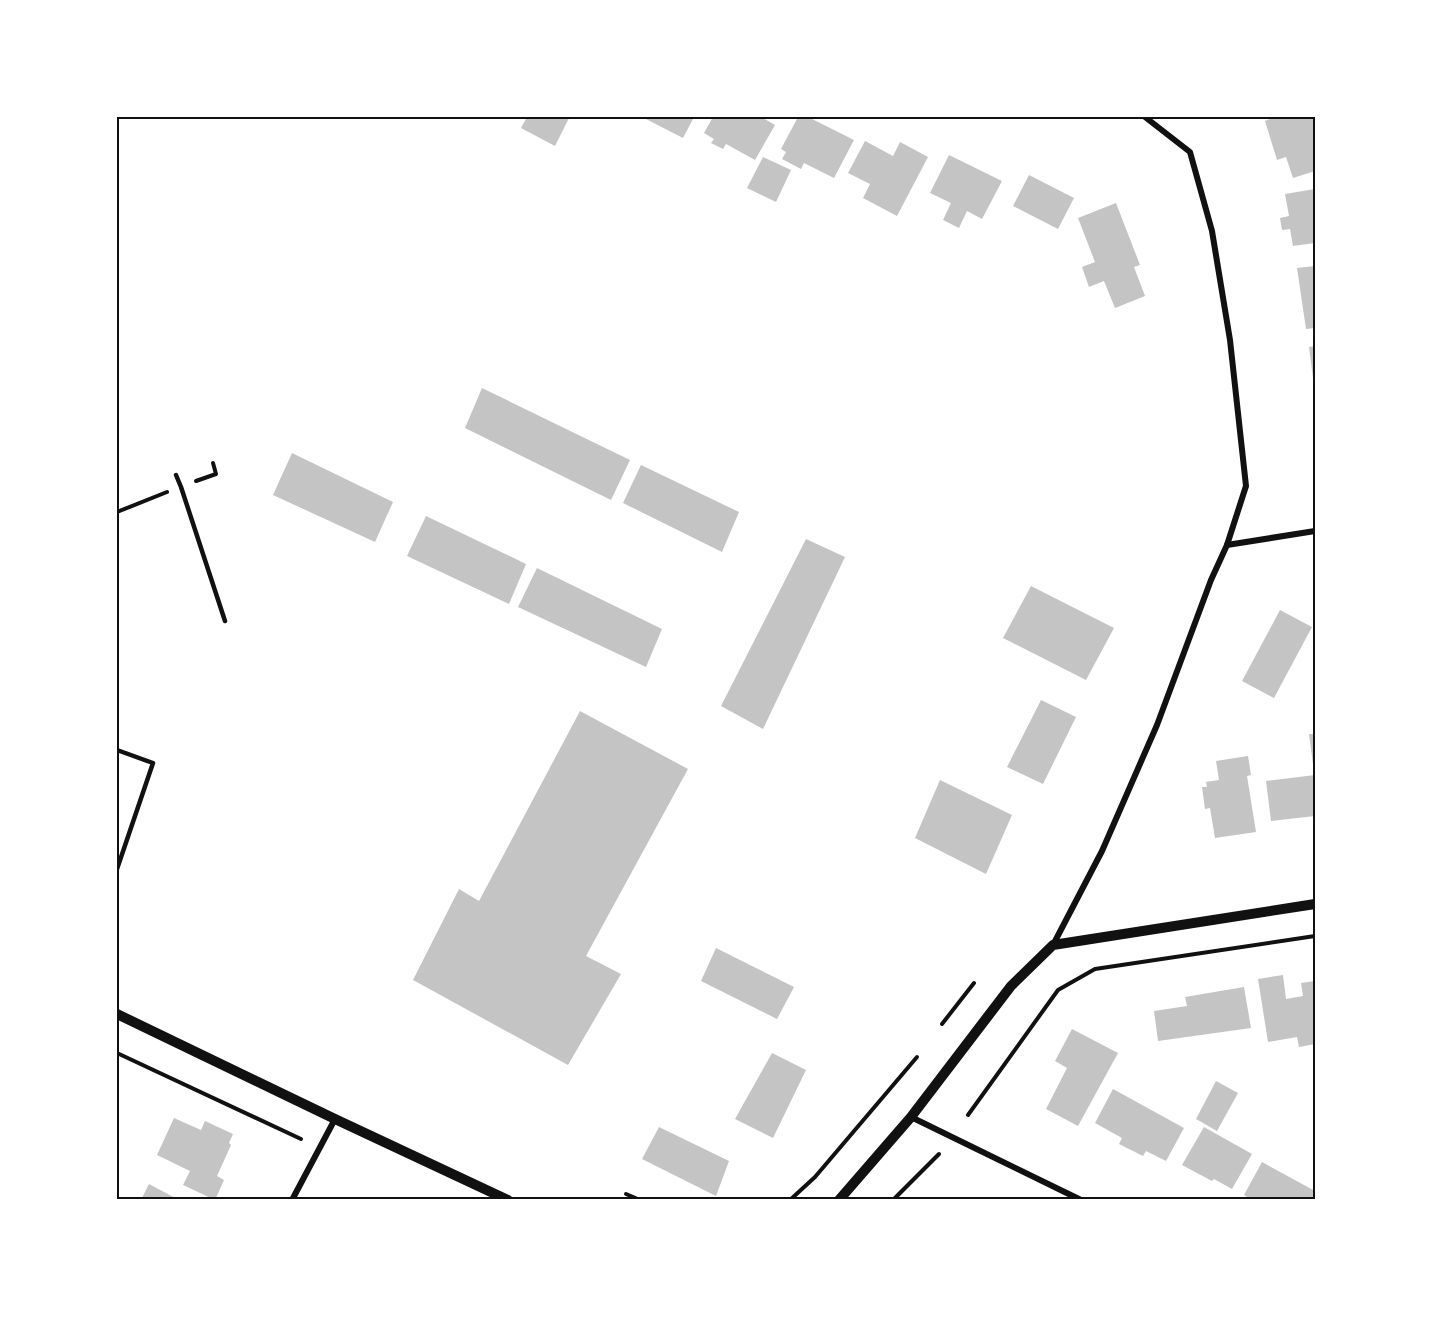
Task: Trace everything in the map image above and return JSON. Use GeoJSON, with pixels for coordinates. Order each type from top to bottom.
{"type":"FeatureCollection","features":[{"type":"Feature","properties":{"kind":"street"},"geometry":{"type":"LineString","coordinates":[[839,1200],[911,1118],[1011,986],[1053,945],[1102,851],[1157,725],[1211,580],[1227,545],[1246,486],[1230,340],[1212,231],[1190,152],[1145,117]]}},
{"type":"Feature","properties":{"kind":"street"},"geometry":{"type":"LineString","coordinates":[[1227,545],[1315,531]]}},
{"type":"Feature","properties":{"kind":"street"},"geometry":{"type":"LineString","coordinates":[[1053,945],[1315,904]]}},
{"type":"Feature","properties":{"kind":"street"},"geometry":{"type":"LineString","coordinates":[[117,1014],[508,1200]]}},
{"type":"Feature","properties":{"kind":"street"},"geometry":{"type":"LineString","coordinates":[[911,1118],[1081,1200]]}},
{"type":"Feature","properties":{"kind":"street"},"geometry":{"type":"LineString","coordinates":[[292,1200],[335,1119]]}},
{"type":"Feature","properties":{"kind":"lane"},"geometry":{"type":"LineString","coordinates":[[176,475],[225,621]]}},
{"type":"Feature","properties":{"kind":"lane"},"geometry":{"type":"LineString","coordinates":[[117,750],[153,763],[117,868]]}},
{"type":"Feature","properties":{"kind":"path"},"geometry":{"type":"LineString","coordinates":[[968,1115],[1058,990],[1095,969],[1315,936]]}},
{"type":"Feature","properties":{"kind":"path"},"geometry":{"type":"LineString","coordinates":[[942,1024],[974,983]]}},
{"type":"Feature","properties":{"kind":"path"},"geometry":{"type":"LineString","coordinates":[[117,1053],[301,1139]]}},
{"type":"Feature","properties":{"kind":"path"},"geometry":{"type":"LineString","coordinates":[[790,1200],[815,1177],[917,1057]]}},
{"type":"Feature","properties":{"kind":"path"},"geometry":{"type":"LineString","coordinates":[[893,1200],[939,1154]]}},
{"type":"Feature","properties":{"kind":"path"},"geometry":{"type":"LineString","coordinates":[[626,1194],[640,1200]]}},
{"type":"Feature","properties":{"kind":"building"},"geometry":{"type":"Polygon","coordinates":[[[527,117],[569,118],[555,146],[521,128],[527,117]]]}},
{"type":"Feature","properties":{"kind":"building"},"geometry":{"type":"Polygon","coordinates":[[[642,117],[694,117],[683,138],[642,117]]]}},
{"type":"Feature","properties":{"kind":"building"},"geometry":{"type":"Polygon","coordinates":[[[713,117],[761,117],[775,125],[755,160],[726,144],[723,149],[711,143],[714,139],[704,133],[713,117]]]}},
{"type":"Feature","properties":{"kind":"building"},"geometry":{"type":"Polygon","coordinates":[[[798,117],[808,117],[854,140],[834,178],[804,163],[801,169],[782,159],[786,152],[781,149],[798,117]]]}},
{"type":"Feature","properties":{"kind":"building"},"geometry":{"type":"Polygon","coordinates":[[[1269,117],[1315,117],[1315,171],[1293,178],[1286,157],[1277,160],[1265,121],[1270,119],[1269,117]]]}},
{"type":"Feature","properties":{"kind":"building"},"geometry":{"type":"Polygon","coordinates":[[[865,141],[893,156],[900,142],[928,157],[897,216],[863,198],[870,184],[848,173],[865,141]]]}},
{"type":"Feature","properties":{"kind":"building"},"geometry":{"type":"Polygon","coordinates":[[[949,155],[1002,181],[982,219],[967,211],[959,228],[943,220],[951,203],[930,193],[949,155]]]}},
{"type":"Feature","properties":{"kind":"building"},"geometry":{"type":"Polygon","coordinates":[[[763,157],[791,170],[776,202],[747,188],[763,157]]]}},
{"type":"Feature","properties":{"kind":"building"},"geometry":{"type":"Polygon","coordinates":[[[1029,175],[1074,198],[1058,229],[1013,206],[1029,175]]]}},
{"type":"Feature","properties":{"kind":"building"},"geometry":{"type":"Polygon","coordinates":[[[1315,189],[1315,243],[1293,246],[1290,229],[1282,230],[1280,218],[1289,216],[1285,194],[1315,189]]]}},
{"type":"Feature","properties":{"kind":"building"},"geometry":{"type":"Polygon","coordinates":[[[1116,203],[1140,265],[1134,267],[1145,296],[1115,308],[1104,281],[1089,287],[1082,267],[1095,262],[1078,218],[1116,203]]]}},
{"type":"Feature","properties":{"kind":"building"},"geometry":{"type":"Polygon","coordinates":[[[1315,266],[1315,328],[1306,329],[1297,268],[1315,266]]]}},
{"type":"Feature","properties":{"kind":"building"},"geometry":{"type":"Polygon","coordinates":[[[1315,346],[1315,378],[1313,378],[1309,347],[1315,346]]]}},
{"type":"Feature","properties":{"kind":"building"},"geometry":{"type":"Polygon","coordinates":[[[482,388],[630,460],[611,500],[465,428],[482,388]]]}},
{"type":"Feature","properties":{"kind":"building"},"geometry":{"type":"Polygon","coordinates":[[[292,453],[393,502],[375,542],[273,495],[292,453]]]}},
{"type":"Feature","properties":{"kind":"building"},"geometry":{"type":"Polygon","coordinates":[[[641,465],[739,512],[722,552],[623,503],[641,465]]]}},
{"type":"Feature","properties":{"kind":"building"},"geometry":{"type":"Polygon","coordinates":[[[426,516],[526,564],[509,604],[407,556],[426,516]]]}},
{"type":"Feature","properties":{"kind":"building"},"geometry":{"type":"Polygon","coordinates":[[[806,539],[845,557],[763,729],[721,706],[806,539]]]}},
{"type":"Feature","properties":{"kind":"building"},"geometry":{"type":"Polygon","coordinates":[[[537,568],[662,629],[646,667],[518,607],[537,568]]]}},
{"type":"Feature","properties":{"kind":"building"},"geometry":{"type":"Polygon","coordinates":[[[1031,586],[1114,628],[1086,680],[1003,638],[1031,586]]]}},
{"type":"Feature","properties":{"kind":"building"},"geometry":{"type":"Polygon","coordinates":[[[1280,610],[1312,627],[1274,698],[1242,681],[1280,610]]]}},
{"type":"Feature","properties":{"kind":"building"},"geometry":{"type":"Polygon","coordinates":[[[1041,700],[1076,717],[1043,784],[1007,767],[1041,700]]]}},
{"type":"Feature","properties":{"kind":"building"},"geometry":{"type":"Polygon","coordinates":[[[580,711],[688,769],[586,956],[621,974],[568,1065],[413,980],[459,889],[479,901],[580,711]]]}},
{"type":"Feature","properties":{"kind":"building"},"geometry":{"type":"Polygon","coordinates":[[[1309,734],[1315,734],[1315,772],[1314,772],[1309,734]]]}},
{"type":"Feature","properties":{"kind":"building"},"geometry":{"type":"Polygon","coordinates":[[[1248,756],[1251,775],[1247,776],[1256,832],[1215,838],[1210,808],[1205,809],[1202,787],[1207,787],[1206,782],[1219,780],[1216,761],[1248,756]]]}},
{"type":"Feature","properties":{"kind":"building"},"geometry":{"type":"Polygon","coordinates":[[[1315,775],[1315,816],[1271,821],[1266,781],[1315,775]]]}},
{"type":"Feature","properties":{"kind":"building"},"geometry":{"type":"Polygon","coordinates":[[[940,780],[1012,815],[986,874],[915,838],[940,780]]]}},
{"type":"Feature","properties":{"kind":"building"},"geometry":{"type":"Polygon","coordinates":[[[716,948],[794,987],[777,1019],[701,981],[716,948]]]}},
{"type":"Feature","properties":{"kind":"building"},"geometry":{"type":"Polygon","coordinates":[[[1283,975],[1286,999],[1303,996],[1301,983],[1315,981],[1315,1044],[1299,1047],[1297,1037],[1268,1042],[1258,979],[1283,975]]]}},
{"type":"Feature","properties":{"kind":"building"},"geometry":{"type":"Polygon","coordinates":[[[1244,987],[1251,1028],[1158,1041],[1154,1011],[1187,1006],[1185,997],[1244,987]]]}},
{"type":"Feature","properties":{"kind":"building"},"geometry":{"type":"Polygon","coordinates":[[[1072,1029],[1118,1053],[1078,1126],[1046,1109],[1067,1068],[1055,1061],[1072,1029]]]}},
{"type":"Feature","properties":{"kind":"building"},"geometry":{"type":"Polygon","coordinates":[[[772,1053],[806,1070],[773,1138],[735,1119],[772,1053]]]}},
{"type":"Feature","properties":{"kind":"building"},"geometry":{"type":"Polygon","coordinates":[[[1216,1081],[1238,1093],[1217,1131],[1196,1119],[1216,1081]]]}},
{"type":"Feature","properties":{"kind":"building"},"geometry":{"type":"Polygon","coordinates":[[[1113,1089],[1184,1128],[1166,1161],[1146,1151],[1143,1156],[1119,1144],[1122,1138],[1095,1123],[1113,1089]]]}},
{"type":"Feature","properties":{"kind":"building"},"geometry":{"type":"Polygon","coordinates":[[[174,1118],[201,1130],[205,1121],[233,1134],[229,1143],[231,1145],[217,1176],[224,1180],[215,1200],[183,1185],[190,1171],[157,1155],[174,1118]]]}},
{"type":"Feature","properties":{"kind":"building"},"geometry":{"type":"Polygon","coordinates":[[[659,1127],[729,1161],[716,1196],[642,1159],[659,1127]]]}},
{"type":"Feature","properties":{"kind":"building"},"geometry":{"type":"Polygon","coordinates":[[[1204,1127],[1252,1154],[1232,1189],[1182,1165],[1204,1127]]]}},
{"type":"Feature","properties":{"kind":"building"},"geometry":{"type":"Polygon","coordinates":[[[1262,1162],[1315,1191],[1315,1200],[1252,1200],[1244,1195],[1262,1162]]]}},
{"type":"Feature","properties":{"kind":"building"},"geometry":{"type":"Polygon","coordinates":[[[149,1184],[179,1200],[141,1200],[149,1184]]]}}]}
